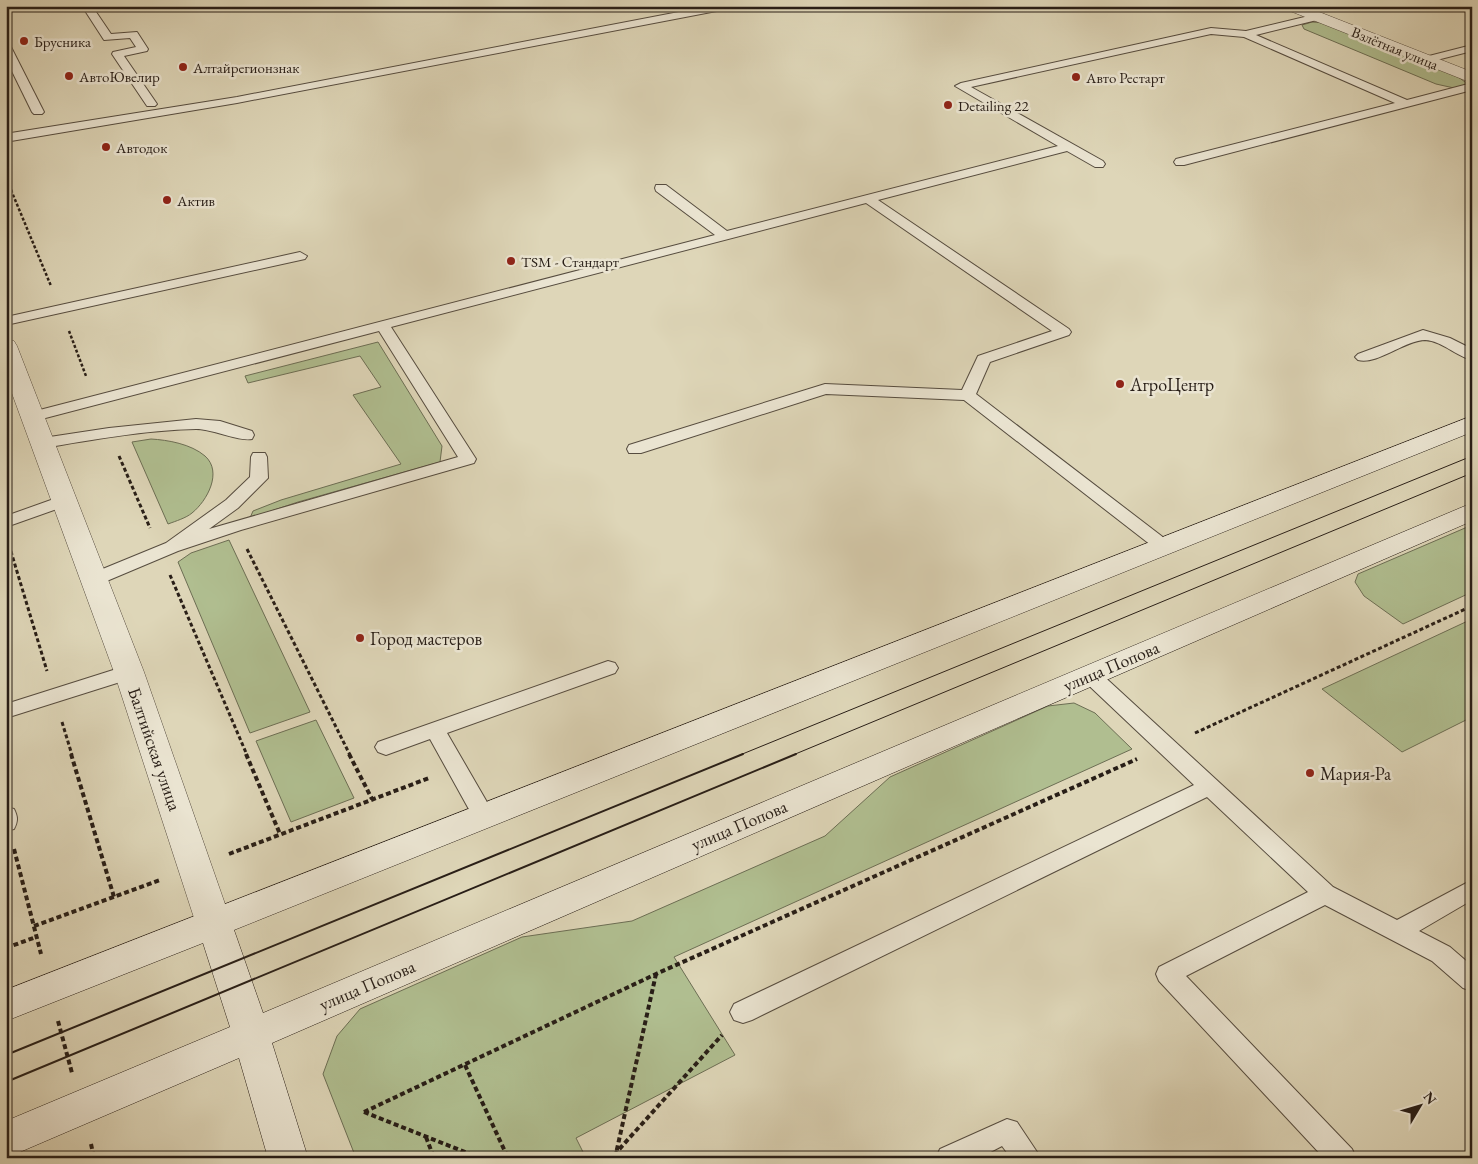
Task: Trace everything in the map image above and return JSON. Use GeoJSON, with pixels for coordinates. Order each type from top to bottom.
{"type":"FeatureCollection","features":[{"type":"Feature","properties":{"kind":"main road","name":"Взлётная улица"},"geometry":{"type":"LineString","coordinates":[[1290,6],[1472,78]]}},
{"type":"Feature","properties":{"kind":"main road","name":"Балтийская улица"},"geometry":{"type":"LineString","coordinates":[[6,346],[34,416],[128,672],[236,985],[288,1158]]}},
{"type":"Feature","properties":{"kind":"main road"},"geometry":{"type":"LineString","coordinates":[[6,1006],[1472,422]]}},
{"type":"Feature","properties":{"kind":"main road","name":"улица Попова"},"geometry":{"type":"LineString","coordinates":[[6,1140],[1472,511]]}},
{"type":"Feature","properties":{"kind":"lane"},"geometry":{"type":"LineString","coordinates":[[87,6],[108,38],[132,34],[143,49],[117,54],[151,104]]}},
{"type":"Feature","properties":{"kind":"lane"},"geometry":{"type":"LineString","coordinates":[[9,137],[237,100],[727,6]]}},
{"type":"Feature","properties":{"kind":"lane"},"geometry":{"type":"LineString","coordinates":[[1099,164],[961,86],[1211,31],[1246,34],[1317,17]]}},
{"type":"Feature","properties":{"kind":"lane"},"geometry":{"type":"LineString","coordinates":[[1246,34],[1406,104]]}},
{"type":"Feature","properties":{"kind":"lane"},"geometry":{"type":"LineString","coordinates":[[6,47],[10,65],[38,112]]}},
{"type":"Feature","properties":{"kind":"lane"},"geometry":{"type":"LineString","coordinates":[[1425,60],[1472,48]]}},
{"type":"Feature","properties":{"kind":"lane"},"geometry":{"type":"LineString","coordinates":[[9,137],[151,104],[322,73]]}},
{"type":"Feature","properties":{"kind":"lane"},"geometry":{"type":"LineString","coordinates":[[1180,162],[1472,86]]}},
{"type":"Feature","properties":{"kind":"lane"},"geometry":{"type":"LineString","coordinates":[[34,416],[1068,146]]}},
{"type":"Feature","properties":{"kind":"lane"},"geometry":{"type":"LineString","coordinates":[[661,188],[725,236]]}},
{"type":"Feature","properties":{"kind":"lane"},"geometry":{"type":"LineString","coordinates":[[868,199],[1064,332],[982,359],[968,395]]}},
{"type":"Feature","properties":{"kind":"lane"},"geometry":{"type":"LineString","coordinates":[[6,321],[300,256]]}},
{"type":"Feature","properties":{"kind":"lane"},"geometry":{"type":"LineString","coordinates":[[95,579],[166,549],[235,526],[468,459],[382,326]]}},
{"type":"Feature","properties":{"kind":"lane"},"geometry":{"type":"LineString","coordinates":[[1363,357],[1423,335],[1445,341],[1472,355]]}},
{"type":"Feature","properties":{"kind":"lane"},"geometry":{"type":"LineString","coordinates":[[635,449],[825,389],[968,395],[1162,545]]}},
{"type":"Feature","properties":{"kind":"lane"},"geometry":{"type":"LineString","coordinates":[[43,443],[109,433],[196,424],[220,426],[246,435]]}},
{"type":"Feature","properties":{"kind":"lane"},"geometry":{"type":"LineString","coordinates":[[166,549],[232,504],[259,478],[259,457]]}},
{"type":"Feature","properties":{"kind":"lane"},"geometry":{"type":"LineString","coordinates":[[6,522],[65,500]]}},
{"type":"Feature","properties":{"kind":"lane"},"geometry":{"type":"LineString","coordinates":[[386,747],[608,668]]}},
{"type":"Feature","properties":{"kind":"lane"},"geometry":{"type":"LineString","coordinates":[[6,711],[128,672]]}},
{"type":"Feature","properties":{"kind":"lane"},"geometry":{"type":"LineString","coordinates":[[1090,675],[1325,894],[1441,954],[1472,982]]}},
{"type":"Feature","properties":{"kind":"lane"},"geometry":{"type":"LineString","coordinates":[[435,730],[484,816]]}},
{"type":"Feature","properties":{"kind":"lane"},"geometry":{"type":"LineString","coordinates":[[743,1012],[1209,787]]}},
{"type":"Feature","properties":{"kind":"lane"},"geometry":{"type":"LineString","coordinates":[[6,815],[6,823]]}},
{"type":"Feature","properties":{"kind":"lane"},"geometry":{"type":"LineString","coordinates":[[1397,932],[1472,889]]}},
{"type":"Feature","properties":{"kind":"lane"},"geometry":{"type":"LineString","coordinates":[[1325,894],[1168,974],[1342,1158]]}},
{"type":"Feature","properties":{"kind":"lane"},"geometry":{"type":"LineString","coordinates":[[950,1158],[1008,1131],[1027,1158]]}},
{"type":"Feature","properties":{"kind":"path"},"geometry":{"type":"LineString","coordinates":[[6,178],[96,400]]}},
{"type":"Feature","properties":{"kind":"path"},"geometry":{"type":"LineString","coordinates":[[109,433],[166,549],[280,834]]}},
{"type":"Feature","properties":{"kind":"path"},"geometry":{"type":"LineString","coordinates":[[235,526],[372,799]]}},
{"type":"Feature","properties":{"kind":"path"},"geometry":{"type":"LineString","coordinates":[[480,1158],[364,1112],[656,974],[1166,746],[1472,606]]}},
{"type":"Feature","properties":{"kind":"path"},"geometry":{"type":"LineString","coordinates":[[34,926],[456,767]]}},
{"type":"Feature","properties":{"kind":"path"},"geometry":{"type":"LineString","coordinates":[[6,948],[36,937]]}},
{"type":"Feature","properties":{"kind":"path"},"geometry":{"type":"LineString","coordinates":[[614,1156],[656,974]]}},
{"type":"Feature","properties":{"kind":"path"},"geometry":{"type":"LineString","coordinates":[[614,1156],[743,1012]]}},
{"type":"Feature","properties":{"kind":"path"},"geometry":{"type":"LineString","coordinates":[[465,1065],[508,1158]]}},
{"type":"Feature","properties":{"kind":"path"},"geometry":{"type":"LineString","coordinates":[[426,1136],[434,1158]]}},
{"type":"Feature","properties":{"kind":"green space"},"geometry":{"type":"Polygon","coordinates":[[[1312,22],[1326,23],[1458,77],[1468,84],[1454,88],[1436,84],[1304,29],[1302,25],[1312,22]]]}},
{"type":"Feature","properties":{"kind":"green space"},"geometry":{"type":"Polygon","coordinates":[[[378,342],[442,446],[440,462],[298,502],[250,518],[253,511],[281,500],[401,464],[353,395],[381,387],[360,356],[248,383],[245,376],[378,342]]]}},
{"type":"Feature","properties":{"kind":"green space"},"geometry":{"type":"Polygon","coordinates":[[[151,439],[193,448],[205,456],[213,470],[211,486],[198,508],[187,516],[168,524],[132,442],[151,439]]]}},
{"type":"Feature","properties":{"kind":"green space"},"geometry":{"type":"Polygon","coordinates":[[[1472,525],[1472,592],[1403,624],[1364,596],[1355,582],[1358,574],[1472,525]]]}},
{"type":"Feature","properties":{"kind":"green space"},"geometry":{"type":"Polygon","coordinates":[[[229,540],[310,712],[250,733],[178,562],[191,553],[229,540]]]}},
{"type":"Feature","properties":{"kind":"green space"},"geometry":{"type":"Polygon","coordinates":[[[1472,619],[1472,717],[1402,752],[1322,689],[1472,619]]]}},
{"type":"Feature","properties":{"kind":"green space"},"geometry":{"type":"Polygon","coordinates":[[[1074,703],[1095,713],[1132,749],[674,957],[735,1055],[576,1138],[586,1158],[356,1158],[323,1074],[337,1036],[360,1009],[522,937],[632,921],[825,836],[890,777],[1048,706],[1074,703]]]}},
{"type":"Feature","properties":{"kind":"green space"},"geometry":{"type":"Polygon","coordinates":[[[316,720],[354,798],[291,822],[256,741],[316,720]]]}},
{"type":"Feature","properties":{"kind":"tram line"},"geometry":{"type":"LineString","coordinates":[[740,755],[1472,456]]}},
{"type":"Feature","properties":{"kind":"tram line"},"geometry":{"type":"LineString","coordinates":[[793,755],[1472,473]]}},
{"type":"Feature","properties":{"kind":"tram line"},"geometry":{"type":"LineString","coordinates":[[6,1055],[743,754]]}},
{"type":"Feature","properties":{"kind":"tram line"},"geometry":{"type":"LineString","coordinates":[[6,1082],[796,754]]}},
{"type":"Feature","properties":{"kind":"place","name":"Брусника"},"geometry":{"type":"Point","coordinates":[24,41]}},
{"type":"Feature","properties":{"kind":"place","name":"Алтайрегионзнак"},"geometry":{"type":"Point","coordinates":[183,67]}},
{"type":"Feature","properties":{"kind":"place","name":"АвтоЮвелир"},"geometry":{"type":"Point","coordinates":[69,76]}},
{"type":"Feature","properties":{"kind":"place","name":"Авто Рестарт"},"geometry":{"type":"Point","coordinates":[1076,77]}},
{"type":"Feature","properties":{"kind":"place","name":"Detailing 22"},"geometry":{"type":"Point","coordinates":[948,105]}},
{"type":"Feature","properties":{"kind":"place","name":"Автодок"},"geometry":{"type":"Point","coordinates":[106,147]}},
{"type":"Feature","properties":{"kind":"place","name":"Актив"},"geometry":{"type":"Point","coordinates":[167,200]}},
{"type":"Feature","properties":{"kind":"place","name":"TSM - Стандарт"},"geometry":{"type":"Point","coordinates":[511,261]}},
{"type":"Feature","properties":{"kind":"place","name":"АгроЦентр"},"geometry":{"type":"Point","coordinates":[1120,384]}},
{"type":"Feature","properties":{"kind":"place","name":"Город мастеров"},"geometry":{"type":"Point","coordinates":[360,638]}},
{"type":"Feature","properties":{"kind":"place","name":"Мария-Ра"},"geometry":{"type":"Point","coordinates":[1310,773]}}]}
